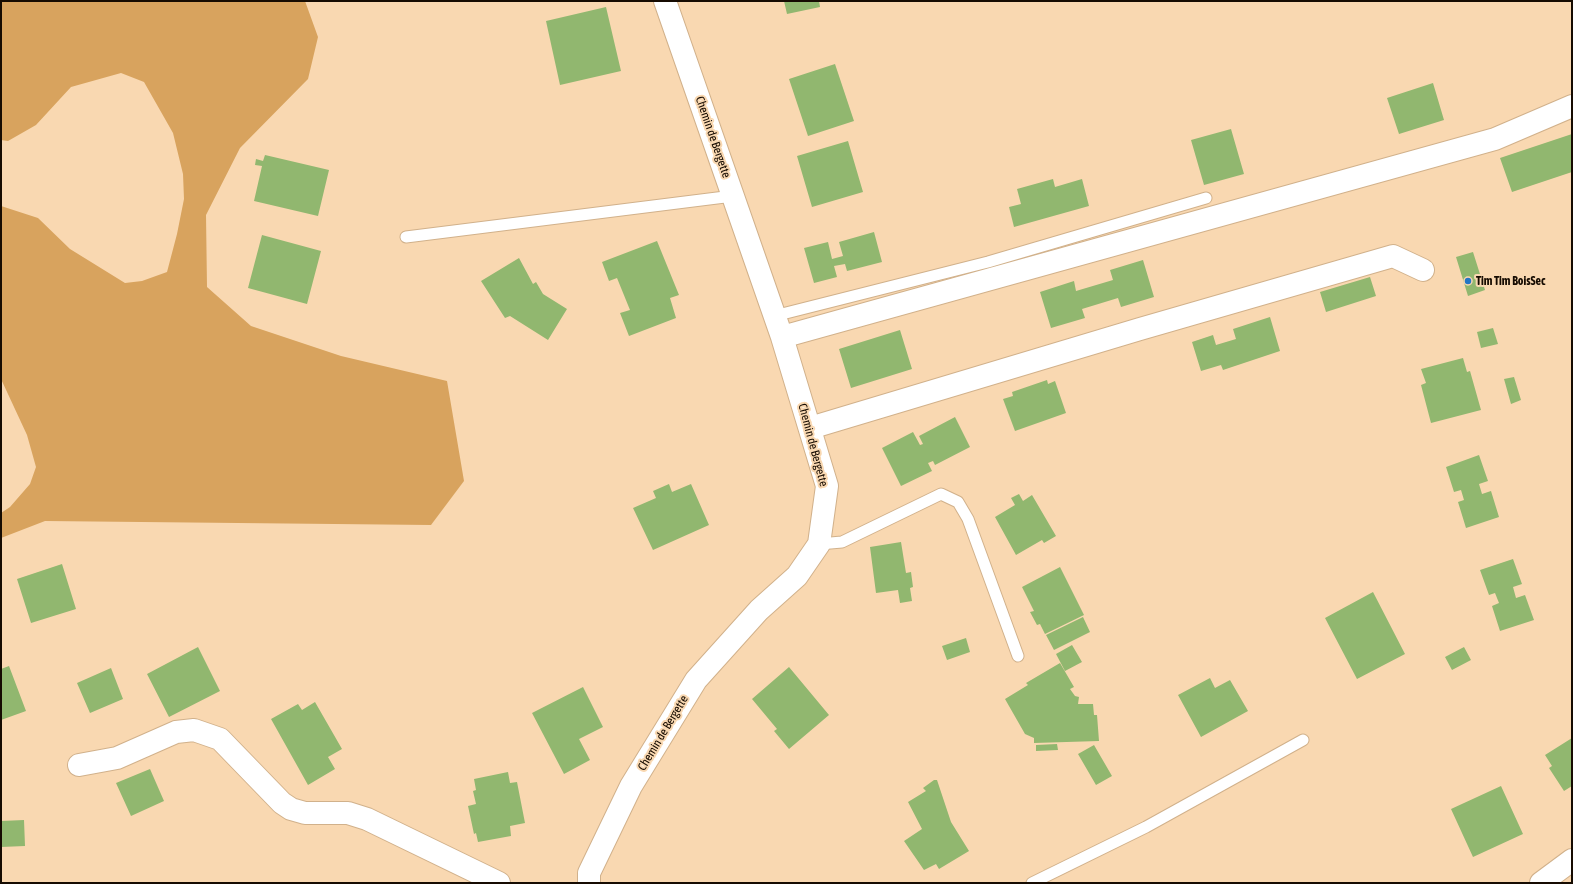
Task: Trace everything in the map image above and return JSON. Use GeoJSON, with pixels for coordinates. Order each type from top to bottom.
{"type":"FeatureCollection","features":[{"type":"Feature","properties":{"kind":"street","name":"Chemin de Bergette"},"geometry":{"type":"LineString","coordinates":[[589,883],[589,873],[631,786],[696,680],[759,610],[798,576],[819,544],[827,486],[782,338],[665,1]]}},
{"type":"Feature","properties":{"kind":"street"},"geometry":{"type":"LineString","coordinates":[[782,338],[1495,139],[1572,106]]}},
{"type":"Feature","properties":{"kind":"street"},"geometry":{"type":"LineString","coordinates":[[810,428],[1140,329],[1393,256],[1423,270]]}},
{"type":"Feature","properties":{"kind":"street"},"geometry":{"type":"LineString","coordinates":[[79,765],[117,758],[176,732],[194,730],[220,739],[282,803],[291,809],[305,813],[348,813],[367,819],[500,883]]}},
{"type":"Feature","properties":{"kind":"street"},"geometry":{"type":"LineString","coordinates":[[1541,883],[1572,860]]}},
{"type":"Feature","properties":{"kind":"lane"},"geometry":{"type":"LineString","coordinates":[[406,237],[733,196]]}},
{"type":"Feature","properties":{"kind":"lane"},"geometry":{"type":"LineString","coordinates":[[774,316],[988,262],[1206,198]]}},
{"type":"Feature","properties":{"kind":"lane"},"geometry":{"type":"LineString","coordinates":[[819,544],[842,542],[941,494],[958,502],[968,519],[1018,656]]}},
{"type":"Feature","properties":{"kind":"lane"},"geometry":{"type":"LineString","coordinates":[[1032,883],[1146,827],[1303,740]]}},
{"type":"Feature","properties":{"kind":"shaded area"},"geometry":{"type":"Polygon","coordinates":[[[1,1],[305,1],[318,37],[308,79],[240,148],[206,215],[207,287],[251,326],[341,356],[447,381],[464,481],[431,525],[45,521],[1,538],[1,513],[10,507],[30,484],[36,467],[27,435],[1,379],[1,206],[38,218],[70,249],[125,283],[142,281],[167,272],[184,199],[183,174],[173,133],[144,82],[121,73],[71,87],[36,125],[8,141],[1,140],[1,1]]]}},
{"type":"Feature","properties":{"kind":"building"},"geometry":{"type":"Polygon","coordinates":[[[784,1],[819,1],[820,7],[787,14],[784,1]]]}},
{"type":"Feature","properties":{"kind":"building"},"geometry":{"type":"Polygon","coordinates":[[[606,7],[621,71],[560,85],[546,21],[606,7]]]}},
{"type":"Feature","properties":{"kind":"building"},"geometry":{"type":"Polygon","coordinates":[[[835,64],[854,121],[808,136],[789,79],[835,64]]]}},
{"type":"Feature","properties":{"kind":"building"},"geometry":{"type":"Polygon","coordinates":[[[1433,83],[1444,120],[1399,134],[1387,98],[1433,83]]]}},
{"type":"Feature","properties":{"kind":"building"},"geometry":{"type":"Polygon","coordinates":[[[1231,129],[1244,174],[1204,185],[1191,140],[1231,129]]]}},
{"type":"Feature","properties":{"kind":"building"},"geometry":{"type":"Polygon","coordinates":[[[1572,134],[1572,172],[1512,192],[1500,158],[1572,134]]]}},
{"type":"Feature","properties":{"kind":"building"},"geometry":{"type":"Polygon","coordinates":[[[848,141],[863,192],[812,207],[797,156],[848,141]]]}},
{"type":"Feature","properties":{"kind":"building"},"geometry":{"type":"Polygon","coordinates":[[[265,155],[329,170],[318,216],[254,201],[262,166],[255,165],[256,159],[263,161],[265,155]]]}},
{"type":"Feature","properties":{"kind":"building"},"geometry":{"type":"Polygon","coordinates":[[[1053,179],[1055,187],[1082,179],[1089,206],[1014,227],[1009,207],[1021,204],[1017,189],[1053,179]]]}},
{"type":"Feature","properties":{"kind":"building"},"geometry":{"type":"Polygon","coordinates":[[[874,232],[882,262],[847,271],[845,264],[834,266],[837,277],[814,283],[804,248],[828,242],[832,259],[843,256],[839,242],[874,232]]]}},
{"type":"Feature","properties":{"kind":"building"},"geometry":{"type":"Polygon","coordinates":[[[262,235],[321,251],[307,304],[248,288],[262,235]]]}},
{"type":"Feature","properties":{"kind":"building"},"geometry":{"type":"Polygon","coordinates":[[[657,241],[679,295],[670,298],[676,318],[629,336],[620,313],[630,310],[617,278],[609,281],[602,262],[657,241]]]}},
{"type":"Feature","properties":{"kind":"building"},"geometry":{"type":"Polygon","coordinates":[[[1473,252],[1485,290],[1468,296],[1456,257],[1473,252]]]}},
{"type":"Feature","properties":{"kind":"building"},"geometry":{"type":"Polygon","coordinates":[[[519,258],[533,284],[536,282],[543,294],[567,309],[548,340],[510,316],[505,318],[481,281],[519,258]]]}},
{"type":"Feature","properties":{"kind":"building"},"geometry":{"type":"Polygon","coordinates":[[[1143,260],[1154,297],[1121,307],[1118,298],[1082,309],[1085,318],[1051,328],[1040,292],[1074,281],[1076,291],[1113,280],[1110,270],[1143,260]]]}},
{"type":"Feature","properties":{"kind":"building"},"geometry":{"type":"Polygon","coordinates":[[[1370,277],[1376,296],[1326,312],[1320,292],[1370,277]]]}},
{"type":"Feature","properties":{"kind":"building"},"geometry":{"type":"Polygon","coordinates":[[[1270,317],[1280,351],[1223,370],[1221,365],[1201,371],[1192,342],[1213,335],[1216,345],[1236,339],[1233,329],[1270,317]]]}},
{"type":"Feature","properties":{"kind":"building"},"geometry":{"type":"Polygon","coordinates":[[[1493,328],[1498,344],[1481,348],[1477,332],[1493,328]]]}},
{"type":"Feature","properties":{"kind":"building"},"geometry":{"type":"Polygon","coordinates":[[[900,330],[912,369],[851,388],[839,349],[900,330]]]}},
{"type":"Feature","properties":{"kind":"building"},"geometry":{"type":"Polygon","coordinates":[[[1463,358],[1467,372],[1470,371],[1481,410],[1431,423],[1421,385],[1426,383],[1421,369],[1463,358]]]}},
{"type":"Feature","properties":{"kind":"building"},"geometry":{"type":"Polygon","coordinates":[[[1514,377],[1521,400],[1511,404],[1504,379],[1514,377]]]}},
{"type":"Feature","properties":{"kind":"building"},"geometry":{"type":"Polygon","coordinates":[[[1047,380],[1048,384],[1055,381],[1066,413],[1015,431],[1003,399],[1013,396],[1012,392],[1047,380]]]}},
{"type":"Feature","properties":{"kind":"building"},"geometry":{"type":"Polygon","coordinates":[[[955,417],[970,447],[935,465],[933,461],[928,463],[932,471],[901,486],[882,448],[913,432],[920,445],[923,444],[919,436],[955,417]]]}},
{"type":"Feature","properties":{"kind":"building"},"geometry":{"type":"Polygon","coordinates":[[[1479,455],[1488,481],[1479,484],[1482,494],[1491,491],[1499,517],[1466,528],[1458,502],[1464,500],[1461,490],[1454,492],[1446,467],[1479,455]]]}},
{"type":"Feature","properties":{"kind":"building"},"geometry":{"type":"Polygon","coordinates":[[[669,484],[672,492],[691,484],[709,525],[653,550],[633,508],[656,498],[653,491],[669,484]]]}},
{"type":"Feature","properties":{"kind":"building"},"geometry":{"type":"Polygon","coordinates":[[[1019,494],[1023,501],[1032,495],[1056,536],[1044,543],[1042,540],[1016,555],[995,517],[1015,505],[1011,498],[1019,494]]]}},
{"type":"Feature","properties":{"kind":"building"},"geometry":{"type":"Polygon","coordinates":[[[901,542],[906,573],[911,572],[913,587],[910,588],[912,601],[900,603],[898,590],[876,593],[870,547],[901,542]]]}},
{"type":"Feature","properties":{"kind":"building"},"geometry":{"type":"Polygon","coordinates":[[[1513,559],[1522,584],[1513,587],[1516,598],[1525,595],[1534,620],[1500,631],[1492,606],[1499,603],[1495,593],[1489,595],[1480,570],[1513,559]]]}},
{"type":"Feature","properties":{"kind":"building"},"geometry":{"type":"Polygon","coordinates":[[[62,564],[76,609],[31,623],[17,579],[62,564]]]}},
{"type":"Feature","properties":{"kind":"building"},"geometry":{"type":"Polygon","coordinates":[[[1060,567],[1084,615],[1045,634],[1040,624],[1037,625],[1030,612],[1034,611],[1022,587],[1060,567]]]}},
{"type":"Feature","properties":{"kind":"building"},"geometry":{"type":"Polygon","coordinates":[[[1373,592],[1405,654],[1357,679],[1325,618],[1373,592]]]}},
{"type":"Feature","properties":{"kind":"building"},"geometry":{"type":"Polygon","coordinates":[[[1083,617],[1090,632],[1054,650],[1046,635],[1083,617]]]}},
{"type":"Feature","properties":{"kind":"building"},"geometry":{"type":"Polygon","coordinates":[[[966,638],[970,652],[947,660],[942,646],[966,638]]]}},
{"type":"Feature","properties":{"kind":"building"},"geometry":{"type":"Polygon","coordinates":[[[1072,645],[1082,662],[1065,671],[1056,654],[1072,645]]]}},
{"type":"Feature","properties":{"kind":"building"},"geometry":{"type":"Polygon","coordinates":[[[198,647],[220,691],[169,717],[147,674],[198,647]]]}},
{"type":"Feature","properties":{"kind":"building"},"geometry":{"type":"Polygon","coordinates":[[[1464,647],[1471,660],[1452,670],[1445,657],[1464,647]]]}},
{"type":"Feature","properties":{"kind":"building"},"geometry":{"type":"Polygon","coordinates":[[[1060,663],[1074,687],[1070,689],[1075,696],[1079,697],[1078,704],[1093,704],[1094,715],[1097,715],[1099,741],[1034,743],[1034,738],[1025,734],[1005,699],[1028,685],[1026,683],[1060,663]]]}},
{"type":"Feature","properties":{"kind":"building"},"geometry":{"type":"Polygon","coordinates":[[[9,666],[26,711],[1,720],[1,669],[9,666]]]}},
{"type":"Feature","properties":{"kind":"building"},"geometry":{"type":"Polygon","coordinates":[[[789,667],[829,715],[789,749],[774,731],[777,729],[752,699],[789,667]]]}},
{"type":"Feature","properties":{"kind":"building"},"geometry":{"type":"Polygon","coordinates":[[[111,668],[123,699],[90,713],[77,683],[111,668]]]}},
{"type":"Feature","properties":{"kind":"building"},"geometry":{"type":"Polygon","coordinates":[[[1210,678],[1215,688],[1230,680],[1248,711],[1201,737],[1178,695],[1210,678]]]}},
{"type":"Feature","properties":{"kind":"building"},"geometry":{"type":"Polygon","coordinates":[[[583,687],[603,727],[579,739],[590,760],[564,774],[532,713],[583,687]]]}},
{"type":"Feature","properties":{"kind":"building"},"geometry":{"type":"Polygon","coordinates":[[[315,702],[342,749],[328,757],[335,769],[308,785],[271,719],[298,704],[302,710],[315,702]]]}},
{"type":"Feature","properties":{"kind":"building"},"geometry":{"type":"Polygon","coordinates":[[[1572,738],[1572,786],[1564,791],[1549,768],[1552,766],[1545,755],[1572,738]]]}},
{"type":"Feature","properties":{"kind":"building"},"geometry":{"type":"Polygon","coordinates":[[[1057,744],[1058,750],[1036,751],[1036,745],[1057,744]]]}},
{"type":"Feature","properties":{"kind":"building"},"geometry":{"type":"Polygon","coordinates":[[[1094,745],[1112,776],[1096,785],[1078,754],[1094,745]]]}},
{"type":"Feature","properties":{"kind":"building"},"geometry":{"type":"Polygon","coordinates":[[[150,769],[164,801],[131,816],[116,783],[150,769]]]}},
{"type":"Feature","properties":{"kind":"building"},"geometry":{"type":"Polygon","coordinates":[[[508,772],[510,783],[517,782],[525,823],[510,826],[511,836],[478,842],[476,833],[474,834],[468,806],[476,804],[473,791],[476,790],[474,779],[508,772]]]}},
{"type":"Feature","properties":{"kind":"building"},"geometry":{"type":"Polygon","coordinates":[[[934,780],[937,780],[951,822],[969,851],[939,869],[936,864],[924,870],[904,841],[922,829],[908,802],[926,791],[923,788],[934,780]]]}},
{"type":"Feature","properties":{"kind":"building"},"geometry":{"type":"Polygon","coordinates":[[[1501,786],[1523,834],[1473,857],[1451,809],[1501,786]]]}},
{"type":"Feature","properties":{"kind":"building"},"geometry":{"type":"Polygon","coordinates":[[[24,820],[25,846],[1,847],[1,821],[24,820]]]}},
{"type":"Feature","properties":{"kind":"place","name":"Tim Tim BoisSec"},"geometry":{"type":"Point","coordinates":[1468,281]}}]}
